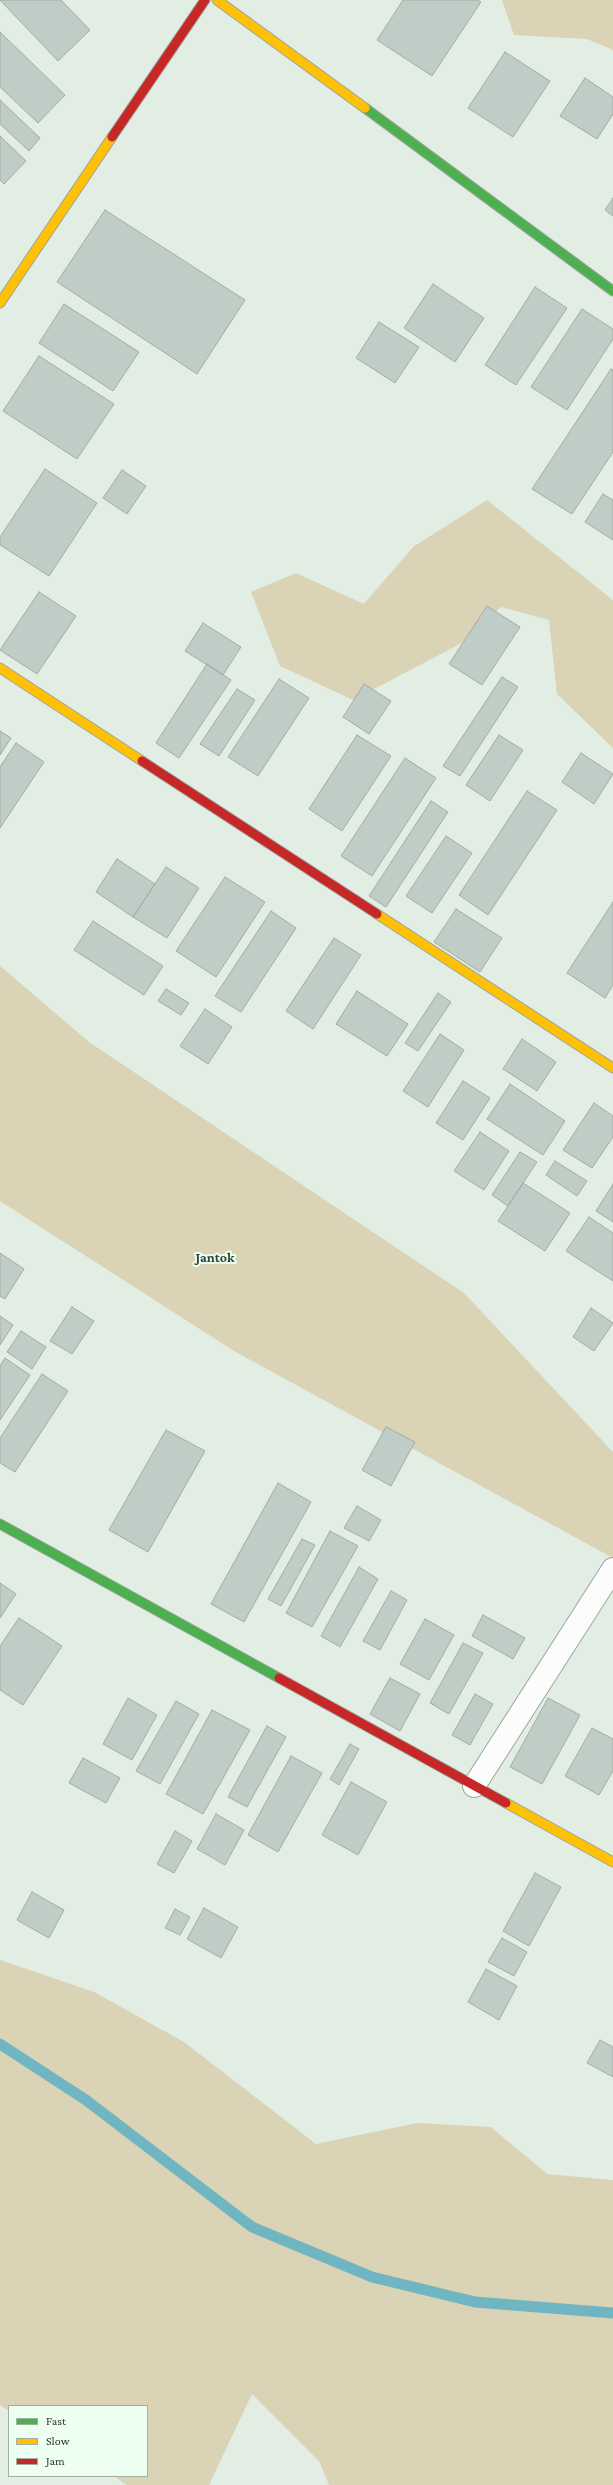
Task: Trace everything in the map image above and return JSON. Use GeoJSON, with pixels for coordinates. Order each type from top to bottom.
{"type":"FeatureCollection","features":[{"type":"Feature","properties":{"kind":"street"},"geometry":{"type":"LineString","coordinates":[[0,303],[205,0]]}},
{"type":"Feature","properties":{"kind":"street"},"geometry":{"type":"LineString","coordinates":[[217,0],[613,291]]}},
{"type":"Feature","properties":{"kind":"street"},"geometry":{"type":"LineString","coordinates":[[0,668],[613,1068]]}},
{"type":"Feature","properties":{"kind":"street"},"geometry":{"type":"LineString","coordinates":[[0,1524],[613,1862]]}},
{"type":"Feature","properties":{"kind":"street"},"geometry":{"type":"LineString","coordinates":[[474,1786],[613,1569]]}},
{"type":"Feature","properties":{"kind":"shaded area"},"geometry":{"type":"Polygon","coordinates":[[[502,0],[613,0],[613,50],[587,39],[514,35],[502,0]]]}},
{"type":"Feature","properties":{"kind":"shaded area"},"geometry":{"type":"Polygon","coordinates":[[[487,500],[613,600],[613,748],[557,694],[549,620],[501,607],[460,644],[353,700],[280,666],[251,592],[296,573],[364,604],[413,547],[487,500]]]}},
{"type":"Feature","properties":{"kind":"shaded area"},"geometry":{"type":"Polygon","coordinates":[[[0,966],[89,1042],[464,1293],[613,1452],[613,1558],[234,1351],[0,1201],[0,966]]]}},
{"type":"Feature","properties":{"kind":"shaded area"},"geometry":{"type":"Polygon","coordinates":[[[0,1960],[94,1992],[184,2042],[316,2144],[417,2123],[491,2127],[547,2174],[613,2180],[613,2485],[329,2485],[319,2461],[252,2394],[209,2485],[127,2485],[115,2477],[148,2477],[148,2405],[8,2405],[8,2410],[0,2405],[0,1960]]]}},
{"type":"Feature","properties":{"kind":"building"},"geometry":{"type":"Polygon","coordinates":[[[0,0],[61,0],[90,30],[58,61],[0,0]]]}},
{"type":"Feature","properties":{"kind":"building"},"geometry":{"type":"Polygon","coordinates":[[[403,0],[478,0],[481,2],[432,76],[377,40],[403,0]]]}},
{"type":"Feature","properties":{"kind":"building"},"geometry":{"type":"Polygon","coordinates":[[[0,32],[65,95],[38,123],[0,87],[0,32]]]}},
{"type":"Feature","properties":{"kind":"building"},"geometry":{"type":"Polygon","coordinates":[[[505,52],[550,81],[513,137],[468,108],[505,52]]]}},
{"type":"Feature","properties":{"kind":"building"},"geometry":{"type":"Polygon","coordinates":[[[585,78],[613,97],[613,114],[597,139],[560,116],[585,78]]]}},
{"type":"Feature","properties":{"kind":"building"},"geometry":{"type":"Polygon","coordinates":[[[0,100],[40,138],[29,151],[0,124],[0,100]]]}},
{"type":"Feature","properties":{"kind":"building"},"geometry":{"type":"Polygon","coordinates":[[[0,136],[26,161],[4,184],[0,180],[0,136]]]}},
{"type":"Feature","properties":{"kind":"building"},"geometry":{"type":"Polygon","coordinates":[[[613,198],[613,216],[605,210],[613,198]]]}},
{"type":"Feature","properties":{"kind":"building"},"geometry":{"type":"Polygon","coordinates":[[[105,210],[245,300],[197,374],[57,282],[105,210]]]}},
{"type":"Feature","properties":{"kind":"building"},"geometry":{"type":"Polygon","coordinates":[[[433,284],[484,318],[455,362],[404,328],[433,284]]]}},
{"type":"Feature","properties":{"kind":"building"},"geometry":{"type":"Polygon","coordinates":[[[535,287],[567,308],[516,385],[485,365],[535,287]]]}},
{"type":"Feature","properties":{"kind":"building"},"geometry":{"type":"Polygon","coordinates":[[[64,304],[139,352],[113,391],[39,343],[64,304]]]}},
{"type":"Feature","properties":{"kind":"building"},"geometry":{"type":"Polygon","coordinates":[[[582,309],[613,329],[613,339],[567,410],[531,387],[582,309]]]}},
{"type":"Feature","properties":{"kind":"building"},"geometry":{"type":"Polygon","coordinates":[[[379,322],[419,347],[395,383],[356,358],[379,322]]]}},
{"type":"Feature","properties":{"kind":"building"},"geometry":{"type":"Polygon","coordinates":[[[39,356],[114,404],[77,459],[3,411],[39,356]]]}},
{"type":"Feature","properties":{"kind":"building"},"geometry":{"type":"Polygon","coordinates":[[[611,369],[613,370],[613,452],[572,514],[532,489],[611,369]]]}},
{"type":"Feature","properties":{"kind":"building"},"geometry":{"type":"Polygon","coordinates":[[[45,469],[97,503],[49,576],[0,545],[0,537],[45,469]]]}},
{"type":"Feature","properties":{"kind":"building"},"geometry":{"type":"Polygon","coordinates":[[[122,470],[146,486],[127,514],[103,498],[122,470]]]}},
{"type":"Feature","properties":{"kind":"building"},"geometry":{"type":"Polygon","coordinates":[[[603,494],[613,500],[613,540],[585,522],[603,494]]]}},
{"type":"Feature","properties":{"kind":"building"},"geometry":{"type":"Polygon","coordinates":[[[39,592],[76,616],[37,674],[0,650],[39,592]]]}},
{"type":"Feature","properties":{"kind":"building"},"geometry":{"type":"Polygon","coordinates":[[[487,606],[520,627],[482,685],[449,664],[487,606]]]}},
{"type":"Feature","properties":{"kind":"building"},"geometry":{"type":"Polygon","coordinates":[[[203,623],[241,647],[223,675],[185,651],[203,623]]]}},
{"type":"Feature","properties":{"kind":"building"},"geometry":{"type":"Polygon","coordinates":[[[207,664],[231,680],[179,758],[156,743],[207,664]]]}},
{"type":"Feature","properties":{"kind":"building"},"geometry":{"type":"Polygon","coordinates":[[[502,677],[518,687],[460,776],[443,766],[502,677]]]}},
{"type":"Feature","properties":{"kind":"building"},"geometry":{"type":"Polygon","coordinates":[[[279,679],[309,698],[258,776],[228,757],[279,679]]]}},
{"type":"Feature","properties":{"kind":"building"},"geometry":{"type":"Polygon","coordinates":[[[364,684],[391,701],[369,734],[343,717],[364,684]]]}},
{"type":"Feature","properties":{"kind":"building"},"geometry":{"type":"Polygon","coordinates":[[[237,689],[255,700],[219,756],[200,744],[237,689]]]}},
{"type":"Feature","properties":{"kind":"building"},"geometry":{"type":"Polygon","coordinates":[[[0,731],[11,738],[0,755],[0,731]]]}},
{"type":"Feature","properties":{"kind":"building"},"geometry":{"type":"Polygon","coordinates":[[[357,735],[391,756],[342,831],[309,809],[357,735]]]}},
{"type":"Feature","properties":{"kind":"building"},"geometry":{"type":"Polygon","coordinates":[[[499,735],[523,750],[490,801],[466,785],[499,735]]]}},
{"type":"Feature","properties":{"kind":"building"},"geometry":{"type":"Polygon","coordinates":[[[16,743],[44,762],[0,828],[0,767],[16,743]]]}},
{"type":"Feature","properties":{"kind":"building"},"geometry":{"type":"Polygon","coordinates":[[[581,753],[613,774],[594,804],[562,782],[581,753]]]}},
{"type":"Feature","properties":{"kind":"building"},"geometry":{"type":"Polygon","coordinates":[[[405,758],[436,778],[372,876],[341,856],[405,758]]]}},
{"type":"Feature","properties":{"kind":"building"},"geometry":{"type":"Polygon","coordinates":[[[527,791],[557,810],[488,915],[459,895],[527,791]]]}},
{"type":"Feature","properties":{"kind":"building"},"geometry":{"type":"Polygon","coordinates":[[[431,801],[448,812],[386,907],[369,896],[431,801]]]}},
{"type":"Feature","properties":{"kind":"building"},"geometry":{"type":"Polygon","coordinates":[[[446,836],[472,853],[432,913],[406,896],[446,836]]]}},
{"type":"Feature","properties":{"kind":"building"},"geometry":{"type":"Polygon","coordinates":[[[117,859],[155,884],[133,917],[96,892],[117,859]]]}},
{"type":"Feature","properties":{"kind":"building"},"geometry":{"type":"Polygon","coordinates":[[[166,867],[199,888],[167,938],[133,917],[166,867]]]}},
{"type":"Feature","properties":{"kind":"building"},"geometry":{"type":"Polygon","coordinates":[[[225,877],[265,902],[216,977],[176,951],[225,877]]]}},
{"type":"Feature","properties":{"kind":"building"},"geometry":{"type":"Polygon","coordinates":[[[613,902],[613,985],[605,998],[567,973],[613,902]]]}},
{"type":"Feature","properties":{"kind":"building"},"geometry":{"type":"Polygon","coordinates":[[[456,909],[502,938],[480,972],[434,942],[456,909]]]}},
{"type":"Feature","properties":{"kind":"building"},"geometry":{"type":"Polygon","coordinates":[[[271,911],[296,928],[241,1012],[215,996],[271,911]]]}},
{"type":"Feature","properties":{"kind":"building"},"geometry":{"type":"Polygon","coordinates":[[[93,921],[163,966],[144,995],[74,950],[93,921]]]}},
{"type":"Feature","properties":{"kind":"building"},"geometry":{"type":"Polygon","coordinates":[[[334,938],[361,955],[313,1029],[286,1011],[334,938]]]}},
{"type":"Feature","properties":{"kind":"building"},"geometry":{"type":"Polygon","coordinates":[[[166,989],[189,1003],[181,1015],[158,1001],[166,989]]]}},
{"type":"Feature","properties":{"kind":"building"},"geometry":{"type":"Polygon","coordinates":[[[357,991],[408,1024],[387,1056],[336,1024],[357,991]]]}},
{"type":"Feature","properties":{"kind":"building"},"geometry":{"type":"Polygon","coordinates":[[[438,993],[451,1002],[418,1051],[405,1043],[438,993]]]}},
{"type":"Feature","properties":{"kind":"building"},"geometry":{"type":"Polygon","coordinates":[[[205,1009],[232,1027],[208,1064],[180,1046],[205,1009]]]}},
{"type":"Feature","properties":{"kind":"building"},"geometry":{"type":"Polygon","coordinates":[[[440,1034],[464,1050],[428,1107],[403,1091],[440,1034]]]}},
{"type":"Feature","properties":{"kind":"building"},"geometry":{"type":"Polygon","coordinates":[[[522,1039],[556,1062],[537,1091],[503,1069],[522,1039]]]}},
{"type":"Feature","properties":{"kind":"building"},"geometry":{"type":"Polygon","coordinates":[[[463,1081],[490,1098],[463,1140],[436,1123],[463,1081]]]}},
{"type":"Feature","properties":{"kind":"building"},"geometry":{"type":"Polygon","coordinates":[[[510,1084],[565,1121],[543,1155],[487,1119],[510,1084]]]}},
{"type":"Feature","properties":{"kind":"building"},"geometry":{"type":"Polygon","coordinates":[[[594,1103],[613,1116],[613,1137],[592,1168],[563,1150],[594,1103]]]}},
{"type":"Feature","properties":{"kind":"building"},"geometry":{"type":"Polygon","coordinates":[[[480,1132],[509,1151],[484,1190],[454,1171],[480,1132]]]}},
{"type":"Feature","properties":{"kind":"building"},"geometry":{"type":"Polygon","coordinates":[[[520,1152],[537,1162],[508,1206],[492,1195],[520,1152]]]}},
{"type":"Feature","properties":{"kind":"building"},"geometry":{"type":"Polygon","coordinates":[[[555,1161],[587,1181],[577,1196],[546,1175],[555,1161]]]}},
{"type":"Feature","properties":{"kind":"building"},"geometry":{"type":"Polygon","coordinates":[[[523,1183],[570,1213],[545,1251],[498,1221],[523,1183]]]}},
{"type":"Feature","properties":{"kind":"building"},"geometry":{"type":"Polygon","coordinates":[[[613,1184],[613,1222],[596,1211],[613,1184]]]}},
{"type":"Feature","properties":{"kind":"building"},"geometry":{"type":"Polygon","coordinates":[[[589,1217],[613,1233],[613,1281],[566,1251],[589,1217]]]}},
{"type":"Feature","properties":{"kind":"building"},"geometry":{"type":"Polygon","coordinates":[[[0,1253],[24,1269],[5,1299],[0,1296],[0,1253]]]}},
{"type":"Feature","properties":{"kind":"building"},"geometry":{"type":"Polygon","coordinates":[[[72,1307],[94,1321],[72,1354],[50,1341],[72,1307]]]}},
{"type":"Feature","properties":{"kind":"building"},"geometry":{"type":"Polygon","coordinates":[[[591,1308],[613,1323],[594,1351],[573,1337],[591,1308]]]}},
{"type":"Feature","properties":{"kind":"building"},"geometry":{"type":"Polygon","coordinates":[[[0,1316],[13,1325],[0,1345],[0,1316]]]}},
{"type":"Feature","properties":{"kind":"building"},"geometry":{"type":"Polygon","coordinates":[[[21,1331],[46,1347],[32,1369],[7,1352],[21,1331]]]}},
{"type":"Feature","properties":{"kind":"building"},"geometry":{"type":"Polygon","coordinates":[[[5,1358],[30,1375],[0,1420],[0,1366],[5,1358]]]}},
{"type":"Feature","properties":{"kind":"building"},"geometry":{"type":"Polygon","coordinates":[[[42,1374],[68,1391],[15,1472],[0,1463],[0,1438],[42,1374]]]}},
{"type":"Feature","properties":{"kind":"building"},"geometry":{"type":"Polygon","coordinates":[[[386,1427],[415,1442],[391,1486],[362,1470],[386,1427]]]}},
{"type":"Feature","properties":{"kind":"building"},"geometry":{"type":"Polygon","coordinates":[[[166,1430],[205,1451],[148,1552],[109,1530],[166,1430]]]}},
{"type":"Feature","properties":{"kind":"building"},"geometry":{"type":"Polygon","coordinates":[[[278,1483],[311,1502],[244,1622],[211,1604],[278,1483]]]}},
{"type":"Feature","properties":{"kind":"building"},"geometry":{"type":"Polygon","coordinates":[[[357,1506],[381,1520],[369,1541],[344,1528],[357,1506]]]}},
{"type":"Feature","properties":{"kind":"building"},"geometry":{"type":"Polygon","coordinates":[[[330,1531],[358,1546],[312,1627],[286,1613],[330,1531]]]}},
{"type":"Feature","properties":{"kind":"building"},"geometry":{"type":"Polygon","coordinates":[[[302,1539],[315,1545],[281,1606],[268,1599],[302,1539]]]}},
{"type":"Feature","properties":{"kind":"building"},"geometry":{"type":"Polygon","coordinates":[[[359,1567],[378,1579],[340,1647],[321,1636],[359,1567]]]}},
{"type":"Feature","properties":{"kind":"building"},"geometry":{"type":"Polygon","coordinates":[[[0,1583],[16,1594],[0,1618],[0,1583]]]}},
{"type":"Feature","properties":{"kind":"building"},"geometry":{"type":"Polygon","coordinates":[[[391,1591],[407,1600],[380,1650],[363,1641],[391,1591]]]}},
{"type":"Feature","properties":{"kind":"building"},"geometry":{"type":"Polygon","coordinates":[[[483,1615],[525,1638],[513,1659],[472,1636],[483,1615]]]}},
{"type":"Feature","properties":{"kind":"building"},"geometry":{"type":"Polygon","coordinates":[[[19,1618],[62,1646],[23,1705],[0,1690],[0,1646],[19,1618]]]}},
{"type":"Feature","properties":{"kind":"building"},"geometry":{"type":"Polygon","coordinates":[[[425,1619],[454,1635],[429,1680],[400,1664],[425,1619]]]}},
{"type":"Feature","properties":{"kind":"building"},"geometry":{"type":"Polygon","coordinates":[[[463,1643],[483,1653],[449,1714],[430,1703],[463,1643]]]}},
{"type":"Feature","properties":{"kind":"building"},"geometry":{"type":"Polygon","coordinates":[[[390,1678],[420,1694],[400,1731],[370,1714],[390,1678]]]}},
{"type":"Feature","properties":{"kind":"building"},"geometry":{"type":"Polygon","coordinates":[[[475,1694],[493,1704],[470,1745],[452,1735],[475,1694]]]}},
{"type":"Feature","properties":{"kind":"building"},"geometry":{"type":"Polygon","coordinates":[[[128,1698],[157,1715],[132,1760],[103,1744],[128,1698]]]}},
{"type":"Feature","properties":{"kind":"building"},"geometry":{"type":"Polygon","coordinates":[[[548,1698],[580,1715],[542,1784],[510,1767],[548,1698]]]}},
{"type":"Feature","properties":{"kind":"building"},"geometry":{"type":"Polygon","coordinates":[[[176,1701],[199,1714],[160,1784],[136,1771],[176,1701]]]}},
{"type":"Feature","properties":{"kind":"building"},"geometry":{"type":"Polygon","coordinates":[[[212,1710],[250,1730],[203,1814],[166,1794],[212,1710]]]}},
{"type":"Feature","properties":{"kind":"building"},"geometry":{"type":"Polygon","coordinates":[[[267,1726],[286,1737],[247,1807],[228,1797],[267,1726]]]}},
{"type":"Feature","properties":{"kind":"building"},"geometry":{"type":"Polygon","coordinates":[[[592,1728],[613,1739],[613,1771],[599,1795],[565,1776],[592,1728]]]}},
{"type":"Feature","properties":{"kind":"building"},"geometry":{"type":"Polygon","coordinates":[[[350,1744],[359,1749],[339,1785],[330,1779],[350,1744]]]}},
{"type":"Feature","properties":{"kind":"building"},"geometry":{"type":"Polygon","coordinates":[[[291,1756],[322,1773],[278,1852],[248,1835],[291,1756]]]}},
{"type":"Feature","properties":{"kind":"building"},"geometry":{"type":"Polygon","coordinates":[[[83,1758],[120,1778],[106,1803],[69,1783],[83,1758]]]}},
{"type":"Feature","properties":{"kind":"building"},"geometry":{"type":"Polygon","coordinates":[[[351,1782],[387,1802],[358,1855],[322,1835],[351,1782]]]}},
{"type":"Feature","properties":{"kind":"building"},"geometry":{"type":"Polygon","coordinates":[[[216,1814],[244,1830],[225,1865],[197,1849],[216,1814]]]}},
{"type":"Feature","properties":{"kind":"building"},"geometry":{"type":"Polygon","coordinates":[[[175,1831],[192,1841],[174,1873],[157,1864],[175,1831]]]}},
{"type":"Feature","properties":{"kind":"building"},"geometry":{"type":"Polygon","coordinates":[[[535,1873],[561,1887],[529,1946],[503,1931],[535,1873]]]}},
{"type":"Feature","properties":{"kind":"building"},"geometry":{"type":"Polygon","coordinates":[[[32,1892],[64,1910],[49,1938],[17,1920],[32,1892]]]}},
{"type":"Feature","properties":{"kind":"building"},"geometry":{"type":"Polygon","coordinates":[[[204,1908],[238,1927],[221,1958],[187,1939],[204,1908]]]}},
{"type":"Feature","properties":{"kind":"building"},"geometry":{"type":"Polygon","coordinates":[[[175,1909],[190,1917],[180,1935],[165,1928],[175,1909]]]}},
{"type":"Feature","properties":{"kind":"building"},"geometry":{"type":"Polygon","coordinates":[[[502,1938],[527,1952],[514,1976],[488,1962],[502,1938]]]}},
{"type":"Feature","properties":{"kind":"building"},"geometry":{"type":"Polygon","coordinates":[[[486,1969],[517,1986],[499,2020],[468,2002],[486,1969]]]}},
{"type":"Feature","properties":{"kind":"building"},"geometry":{"type":"Polygon","coordinates":[[[600,2040],[613,2047],[613,2077],[587,2063],[600,2040]]]}},
{"type":"Feature","properties":{"kind":"waterway"},"geometry":{"type":"LineString","coordinates":[[0,2044],[86,2100],[252,2227],[372,2277],[475,2302],[613,2313]]}},
{"type":"Feature","properties":{"kind":"traffic: fast"},"geometry":{"type":"LineString","coordinates":[[365,108],[613,291]]}},
{"type":"Feature","properties":{"kind":"traffic: fast"},"geometry":{"type":"LineString","coordinates":[[0,1524],[279,1678]]}},
{"type":"Feature","properties":{"kind":"traffic: slow"},"geometry":{"type":"LineString","coordinates":[[217,0],[365,108]]}},
{"type":"Feature","properties":{"kind":"traffic: slow"},"geometry":{"type":"LineString","coordinates":[[0,303],[112,137]]}},
{"type":"Feature","properties":{"kind":"traffic: slow"},"geometry":{"type":"LineString","coordinates":[[0,668],[142,761]]}},
{"type":"Feature","properties":{"kind":"traffic: slow"},"geometry":{"type":"LineString","coordinates":[[377,914],[613,1068]]}},
{"type":"Feature","properties":{"kind":"traffic: slow"},"geometry":{"type":"LineString","coordinates":[[506,1803],[613,1862]]}},
{"type":"Feature","properties":{"kind":"traffic: jam"},"geometry":{"type":"LineString","coordinates":[[112,137],[205,0]]}},
{"type":"Feature","properties":{"kind":"traffic: jam"},"geometry":{"type":"LineString","coordinates":[[142,761],[377,914]]}},
{"type":"Feature","properties":{"kind":"traffic: jam"},"geometry":{"type":"LineString","coordinates":[[279,1678],[506,1803]]}},
{"type":"Feature","properties":{"kind":"district","name":"Jantok"},"geometry":{"type":"Point","coordinates":[215,1258]}}]}
